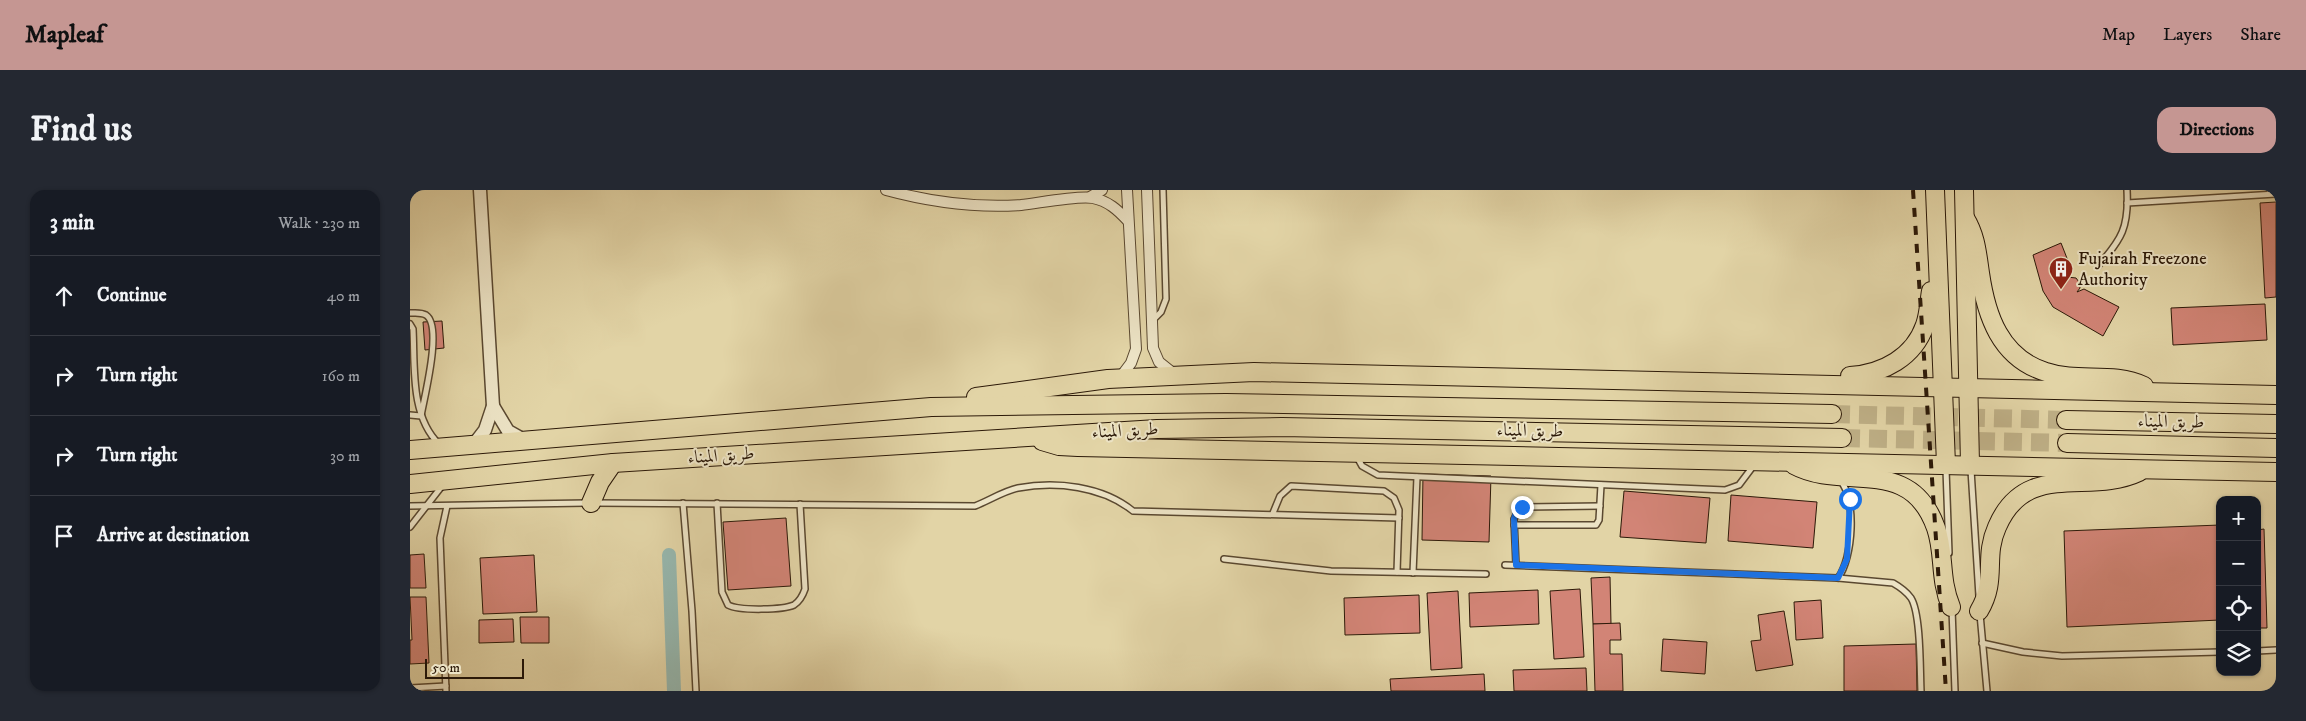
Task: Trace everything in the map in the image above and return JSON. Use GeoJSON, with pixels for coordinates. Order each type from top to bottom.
{"type":"FeatureCollection","features":[{"type":"Feature","properties":{"kind":"highway"},"geometry":{"type":"LineString","coordinates":[[1935,190],[1946,464]]}},
{"type":"Feature","properties":{"kind":"highway"},"geometry":{"type":"LineString","coordinates":[[1964,190],[1970,464]]}},
{"type":"Feature","properties":{"kind":"highway"},"geometry":{"type":"LineString","coordinates":[[1965,218],[1973,230],[1984,298],[1997,333],[2010,351],[2027,364],[2047,373],[2125,379],[2135,382],[2152,392]]}},
{"type":"Feature","properties":{"kind":"highway"},"geometry":{"type":"LineString","coordinates":[[1785,383],[1801,377],[1872,373],[1901,358],[1915,343],[1925,324],[1938,253]]}},
{"type":"Feature","properties":{"kind":"highway"},"geometry":{"type":"LineString","coordinates":[[931,407],[974,398],[1119,379],[1254,372],[2276,395]]}},
{"type":"Feature","properties":{"kind":"highway","name":"طريق الميناء"},"geometry":{"type":"LineString","coordinates":[[410,450],[475,443],[931,407],[1226,403],[1832,414]]}},
{"type":"Feature","properties":{"kind":"highway","name":"طريق الميناء"},"geometry":{"type":"LineString","coordinates":[[2066,420],[2276,424]]}},
{"type":"Feature","properties":{"kind":"highway","name":"طريق الميناء"},"geometry":{"type":"LineString","coordinates":[[410,484],[453,478],[612,463],[1157,429],[1282,427],[1842,438]]}},
{"type":"Feature","properties":{"kind":"highway"},"geometry":{"type":"LineString","coordinates":[[1032,437],[1050,444],[1069,447],[1970,464],[2276,472]]}},
{"type":"Feature","properties":{"kind":"highway","name":"طريق الميناء"},"geometry":{"type":"LineString","coordinates":[[2067,443],[2276,448]]}},
{"type":"Feature","properties":{"kind":"highway"},"geometry":{"type":"LineString","coordinates":[[1788,461],[1806,471],[1836,477],[1880,478],[1901,486],[1918,500],[1926,508],[1936,528],[1943,582],[1952,607]]}},
{"type":"Feature","properties":{"kind":"highway"},"geometry":{"type":"LineString","coordinates":[[591,503],[600,482],[612,463]]}},
{"type":"Feature","properties":{"kind":"highway"},"geometry":{"type":"LineString","coordinates":[[1980,611],[1987,599],[1990,585],[1990,558],[1993,535],[2004,513],[2021,497],[2037,488],[2054,482],[2116,480],[2146,468]]}},
{"type":"Feature","properties":{"kind":"street"},"geometry":{"type":"LineString","coordinates":[[475,443],[485,430],[493,406],[480,190]]}},
{"type":"Feature","properties":{"kind":"street"},"geometry":{"type":"LineString","coordinates":[[886,190],[926,200],[981,205],[1036,204],[1090,197],[1102,190]]}},
{"type":"Feature","properties":{"kind":"street"},"geometry":{"type":"LineString","coordinates":[[1119,379],[1131,363],[1136,349],[1127,190]]}},
{"type":"Feature","properties":{"kind":"street"},"geometry":{"type":"LineString","coordinates":[[1147,190],[1152,341],[1155,355],[1164,368],[1177,376]]}},
{"type":"Feature","properties":{"kind":"street"},"geometry":{"type":"LineString","coordinates":[[1090,197],[1106,202],[1128,221]]}},
{"type":"Feature","properties":{"kind":"street"},"geometry":{"type":"LineString","coordinates":[[493,406],[508,431],[524,440]]}},
{"type":"Feature","properties":{"kind":"lane"},"geometry":{"type":"LineString","coordinates":[[1151,321],[1161,312],[1166,299],[1163,190]]}},
{"type":"Feature","properties":{"kind":"lane"},"geometry":{"type":"LineString","coordinates":[[2098,266],[2121,239],[2126,223],[2127,190]]}},
{"type":"Feature","properties":{"kind":"lane"},"geometry":{"type":"LineString","coordinates":[[2127,203],[2276,194]]}},
{"type":"Feature","properties":{"kind":"lane"},"geometry":{"type":"LineString","coordinates":[[410,313],[425,315],[430,320],[433,352],[431,371],[421,416]]}},
{"type":"Feature","properties":{"kind":"lane"},"geometry":{"type":"LineString","coordinates":[[410,324],[413,391],[421,416],[431,434],[441,446]]}},
{"type":"Feature","properties":{"kind":"lane"},"geometry":{"type":"LineString","coordinates":[[410,415],[421,416]]}},
{"type":"Feature","properties":{"kind":"lane"},"geometry":{"type":"LineString","coordinates":[[1356,453],[1362,466],[1372,474],[1725,490],[1739,485],[1757,461]]}},
{"type":"Feature","properties":{"kind":"lane"},"geometry":{"type":"LineString","coordinates":[[1946,464],[1950,561]]}},
{"type":"Feature","properties":{"kind":"lane"},"geometry":{"type":"LineString","coordinates":[[1970,464],[1987,691]]}},
{"type":"Feature","properties":{"kind":"lane"},"geometry":{"type":"LineString","coordinates":[[1413,573],[1417,477]]}},
{"type":"Feature","properties":{"kind":"lane"},"geometry":{"type":"LineString","coordinates":[[1836,477],[1848,493],[1851,505],[1847,559],[1838,578]]}},
{"type":"Feature","properties":{"kind":"lane"},"geometry":{"type":"LineString","coordinates":[[410,527],[438,489],[453,478]]}},
{"type":"Feature","properties":{"kind":"lane"},"geometry":{"type":"LineString","coordinates":[[1514,525],[1594,526],[1598,522],[1601,485]]}},
{"type":"Feature","properties":{"kind":"lane"},"geometry":{"type":"LineString","coordinates":[[410,506],[591,503],[975,506],[1017,488],[1052,486],[1084,488],[1121,502],[1133,511],[1399,518]]}},
{"type":"Feature","properties":{"kind":"lane"},"geometry":{"type":"LineString","coordinates":[[1273,514],[1283,491],[1296,486],[1384,491],[1394,498],[1397,504],[1399,518],[1397,572]]}},
{"type":"Feature","properties":{"kind":"lane"},"geometry":{"type":"LineString","coordinates":[[683,503],[692,611],[696,691]]}},
{"type":"Feature","properties":{"kind":"lane"},"geometry":{"type":"LineString","coordinates":[[717,503],[722,592],[728,605],[741,609],[788,607],[801,599],[805,589],[800,504]]}},
{"type":"Feature","properties":{"kind":"lane"},"geometry":{"type":"LineString","coordinates":[[410,688],[446,688],[440,538],[447,506]]}},
{"type":"Feature","properties":{"kind":"lane"},"geometry":{"type":"LineString","coordinates":[[1516,565],[1514,525],[1516,512],[1522,507],[1600,506]]}},
{"type":"Feature","properties":{"kind":"lane"},"geometry":{"type":"LineString","coordinates":[[1224,560],[1299,569],[1486,574]]}},
{"type":"Feature","properties":{"kind":"lane"},"geometry":{"type":"LineString","coordinates":[[1505,565],[1838,578],[1892,583],[1900,587],[1911,598],[1916,612],[1921,691]]}},
{"type":"Feature","properties":{"kind":"lane"},"geometry":{"type":"LineString","coordinates":[[1950,579],[1955,691]]}},
{"type":"Feature","properties":{"kind":"lane"},"geometry":{"type":"LineString","coordinates":[[1982,642],[2023,652],[2062,656],[2216,652]]}},
{"type":"Feature","properties":{"kind":"lane"},"geometry":{"type":"LineString","coordinates":[[2261,651],[2276,650]]}},
{"type":"Feature","properties":{"kind":"building"},"geometry":{"type":"Polygon","coordinates":[[[2276,202],[2276,297],[2265,298],[2260,203],[2276,202]]]}},
{"type":"Feature","properties":{"kind":"building","name":"Fujairah Freezone Authority"},"geometry":{"type":"Polygon","coordinates":[[[2061,243],[2072,271],[2066,274],[2067,277],[2076,278],[2079,282],[2080,288],[2077,292],[2084,289],[2119,307],[2103,336],[2053,307],[2043,291],[2033,255],[2061,243]]]}},
{"type":"Feature","properties":{"kind":"building"},"geometry":{"type":"Polygon","coordinates":[[[2265,304],[2267,340],[2173,345],[2171,308],[2265,304]]]}},
{"type":"Feature","properties":{"kind":"building"},"geometry":{"type":"Polygon","coordinates":[[[442,321],[444,348],[425,350],[423,322],[442,321]]]}},
{"type":"Feature","properties":{"kind":"building"},"geometry":{"type":"Polygon","coordinates":[[[1423,474],[1491,476],[1489,542],[1422,540],[1423,474]]]}},
{"type":"Feature","properties":{"kind":"building"},"geometry":{"type":"Polygon","coordinates":[[[1624,491],[1710,498],[1706,543],[1620,537],[1624,491]]]}},
{"type":"Feature","properties":{"kind":"building"},"geometry":{"type":"Polygon","coordinates":[[[1731,495],[1817,502],[1813,548],[1728,541],[1731,495]]]}},
{"type":"Feature","properties":{"kind":"building"},"geometry":{"type":"Polygon","coordinates":[[[786,518],[791,586],[728,590],[723,522],[786,518]]]}},
{"type":"Feature","properties":{"kind":"building"},"geometry":{"type":"Polygon","coordinates":[[[2216,525],[2216,620],[2067,627],[2064,531],[2216,525]]]}},
{"type":"Feature","properties":{"kind":"building"},"geometry":{"type":"Polygon","coordinates":[[[2261,529],[2264,529],[2267,628],[2261,628],[2261,529]]]}},
{"type":"Feature","properties":{"kind":"building"},"geometry":{"type":"Polygon","coordinates":[[[424,554],[426,588],[410,588],[410,555],[424,554]]]}},
{"type":"Feature","properties":{"kind":"building"},"geometry":{"type":"Polygon","coordinates":[[[534,555],[537,612],[483,614],[480,558],[534,555]]]}},
{"type":"Feature","properties":{"kind":"building"},"geometry":{"type":"Polygon","coordinates":[[[1610,577],[1611,624],[1593,624],[1591,578],[1610,577]]]}},
{"type":"Feature","properties":{"kind":"building"},"geometry":{"type":"Polygon","coordinates":[[[1580,589],[1584,657],[1554,659],[1550,591],[1580,589]]]}},
{"type":"Feature","properties":{"kind":"building"},"geometry":{"type":"Polygon","coordinates":[[[1538,590],[1539,624],[1470,627],[1469,593],[1538,590]]]}},
{"type":"Feature","properties":{"kind":"building"},"geometry":{"type":"Polygon","coordinates":[[[1458,591],[1462,668],[1431,670],[1427,593],[1458,591]]]}},
{"type":"Feature","properties":{"kind":"building"},"geometry":{"type":"Polygon","coordinates":[[[1419,595],[1420,633],[1345,635],[1344,598],[1419,595]]]}},
{"type":"Feature","properties":{"kind":"building"},"geometry":{"type":"Polygon","coordinates":[[[410,597],[426,597],[429,663],[410,664],[410,640],[412,640],[410,597]]]}},
{"type":"Feature","properties":{"kind":"building"},"geometry":{"type":"Polygon","coordinates":[[[1821,600],[1823,638],[1796,640],[1794,602],[1821,600]]]}},
{"type":"Feature","properties":{"kind":"building"},"geometry":{"type":"Polygon","coordinates":[[[1784,611],[1793,665],[1756,671],[1751,641],[1761,640],[1758,615],[1784,611]]]}},
{"type":"Feature","properties":{"kind":"building"},"geometry":{"type":"Polygon","coordinates":[[[520,617],[549,617],[549,643],[521,643],[520,617]]]}},
{"type":"Feature","properties":{"kind":"building"},"geometry":{"type":"Polygon","coordinates":[[[513,619],[514,642],[479,643],[479,620],[513,619]]]}},
{"type":"Feature","properties":{"kind":"building"},"geometry":{"type":"Polygon","coordinates":[[[1620,623],[1621,640],[1610,640],[1610,654],[1622,654],[1623,691],[1595,691],[1593,624],[1620,623]]]}},
{"type":"Feature","properties":{"kind":"building"},"geometry":{"type":"Polygon","coordinates":[[[1663,639],[1707,642],[1705,674],[1661,671],[1663,639]]]}},
{"type":"Feature","properties":{"kind":"building"},"geometry":{"type":"Polygon","coordinates":[[[1916,644],[1917,691],[1844,691],[1844,646],[1916,644]]]}},
{"type":"Feature","properties":{"kind":"building"},"geometry":{"type":"Polygon","coordinates":[[[1586,668],[1587,691],[1514,691],[1513,670],[1586,668]]]}},
{"type":"Feature","properties":{"kind":"building"},"geometry":{"type":"Polygon","coordinates":[[[1484,674],[1485,691],[1391,691],[1390,679],[1484,674]]]}},
{"type":"Feature","properties":{"kind":"waterway"},"geometry":{"type":"LineString","coordinates":[[669,555],[674,691]]}},
{"type":"Feature","properties":{"kind":"tunnel"},"geometry":{"type":"LineString","coordinates":[[1832,414],[2066,420]]}},
{"type":"Feature","properties":{"kind":"tunnel"},"geometry":{"type":"LineString","coordinates":[[1842,438],[2067,443]]}},
{"type":"Feature","properties":{"kind":"railway"},"geometry":{"type":"LineString","coordinates":[[1913,190],[1946,691]]}},
{"type":"Feature","properties":{"kind":"place","name":"Fujairah Freezone Authority"},"geometry":{"type":"Point","coordinates":[2061,290]}},
{"type":"Feature","properties":{"kind":"route"},"geometry":{"type":"LineString","coordinates":[[1522,507],[1516,512],[1514,519],[1516,565],[1838,578],[1847,559],[1851,510],[1850,499]]}}]}
